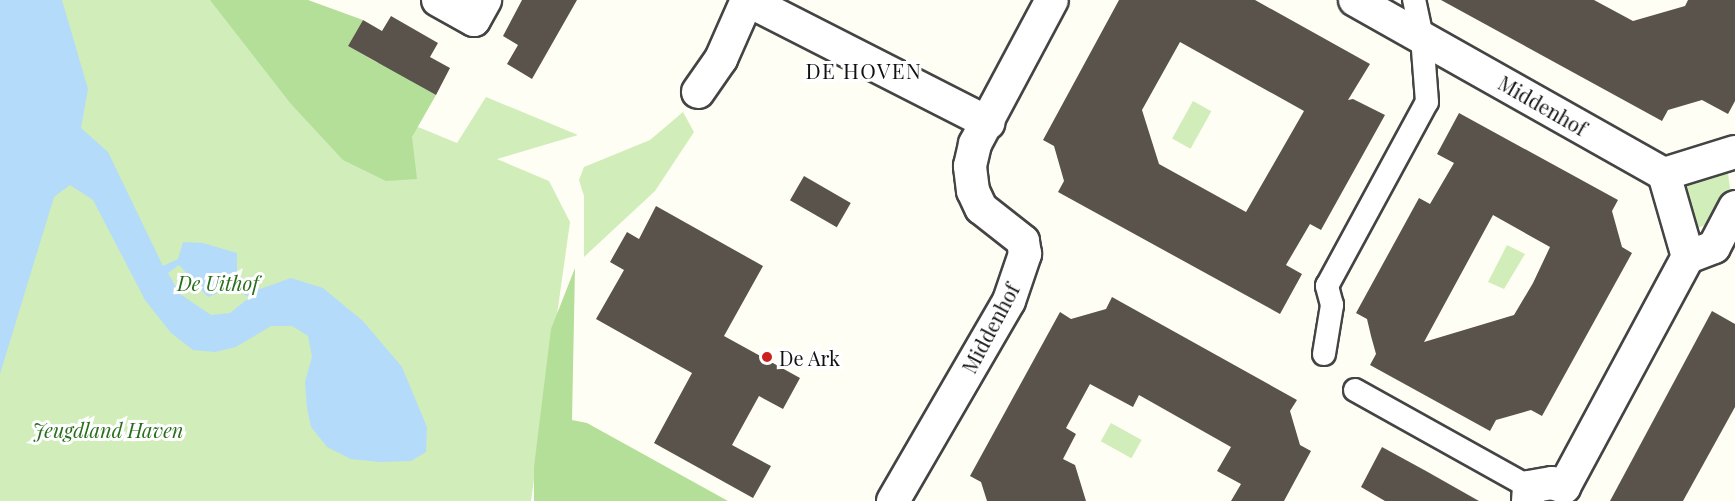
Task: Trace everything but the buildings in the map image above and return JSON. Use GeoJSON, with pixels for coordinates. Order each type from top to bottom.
{"type":"FeatureCollection","features":[{"type":"Feature","properties":{"kind":"street"},"geometry":{"type":"LineString","coordinates":[[438,0],[474,20],[485,0]]}},
{"type":"Feature","properties":{"kind":"street"},"geometry":{"type":"LineString","coordinates":[[698,92],[721,59],[747,0],[988,123]]}},
{"type":"Feature","properties":{"kind":"street","name":"Middenhof"},"geometry":{"type":"LineString","coordinates":[[893,501],[1009,301],[1025,254],[1023,241],[981,208],[973,191],[970,166],[975,144],[1052,0]]}},
{"type":"Feature","properties":{"kind":"street","name":"Middenhof"},"geometry":{"type":"LineString","coordinates":[[1356,0],[1664,174]]}},
{"type":"Feature","properties":{"kind":"street"},"geometry":{"type":"LineString","coordinates":[[1324,354],[1332,305],[1327,286],[1426,102],[1422,37],[1414,0]]}},
{"type":"Feature","properties":{"kind":"street"},"geometry":{"type":"LineString","coordinates":[[1688,257],[1664,174],[1735,152]]}},
{"type":"Feature","properties":{"kind":"street"},"geometry":{"type":"LineString","coordinates":[[1355,390],[1544,494],[1688,257],[1714,247],[1735,207]]}},
{"type":"Feature","properties":{"kind":"green space","name":"De Uithof"},"geometry":{"type":"Polygon","coordinates":[[[0,0],[216,0],[289,74],[457,143],[486,97],[578,135],[497,159],[549,181],[570,222],[531,501],[0,501],[0,0]]]}},
{"type":"Feature","properties":{"kind":"green space"},"geometry":{"type":"Polygon","coordinates":[[[210,0],[308,0],[363,20],[348,46],[376,62],[415,73],[411,81],[436,95],[412,137],[417,179],[386,181],[343,160],[291,104],[210,0]]]}},
{"type":"Feature","properties":{"kind":"green space"},"geometry":{"type":"Polygon","coordinates":[[[1193,101],[1211,111],[1191,149],[1172,139],[1193,101]]]}},
{"type":"Feature","properties":{"kind":"green space"},"geometry":{"type":"Polygon","coordinates":[[[683,112],[694,132],[655,191],[584,257],[584,196],[579,180],[584,167],[650,140],[683,112]]]}},
{"type":"Feature","properties":{"kind":"green space"},"geometry":{"type":"Polygon","coordinates":[[[1721,171],[1728,174],[1730,188],[1712,223],[1694,229],[1679,181],[1721,171]]]}},
{"type":"Feature","properties":{"kind":"green space"},"geometry":{"type":"Polygon","coordinates":[[[1507,245],[1525,254],[1504,289],[1488,282],[1507,245]]]}},
{"type":"Feature","properties":{"kind":"green space"},"geometry":{"type":"Polygon","coordinates":[[[575,268],[572,420],[587,423],[728,501],[534,501],[534,467],[551,329],[575,268]]]}},
{"type":"Feature","properties":{"kind":"green space"},"geometry":{"type":"Polygon","coordinates":[[[1111,423],[1142,440],[1131,458],[1101,441],[1111,423]]]}},
{"type":"Feature","properties":{"kind":"water"},"geometry":{"type":"Polygon","coordinates":[[[0,0],[62,0],[88,89],[81,128],[108,152],[163,266],[178,259],[183,242],[203,243],[237,253],[237,274],[260,289],[291,278],[323,288],[363,321],[402,367],[427,427],[426,452],[411,461],[380,462],[351,459],[327,447],[311,427],[307,408],[305,382],[312,357],[308,336],[292,326],[271,326],[236,347],[215,352],[193,350],[171,333],[145,300],[93,200],[70,185],[54,197],[0,374],[0,0]],[[179,265],[168,273],[180,294],[211,315],[230,313],[250,297],[230,288],[208,297],[179,265]]]}},
{"type":"Feature","properties":{"kind":"place","name":"De Ark"},"geometry":{"type":"Point","coordinates":[767,357]}},
{"type":"Feature","properties":{"kind":"district","name":"DE HOVEN"},"geometry":{"type":"Point","coordinates":[864,70]}},
{"type":"Feature","properties":{"kind":"park label","name":"Jeugdland Haven"},"geometry":{"type":"Point","coordinates":[108,429]}}]}
